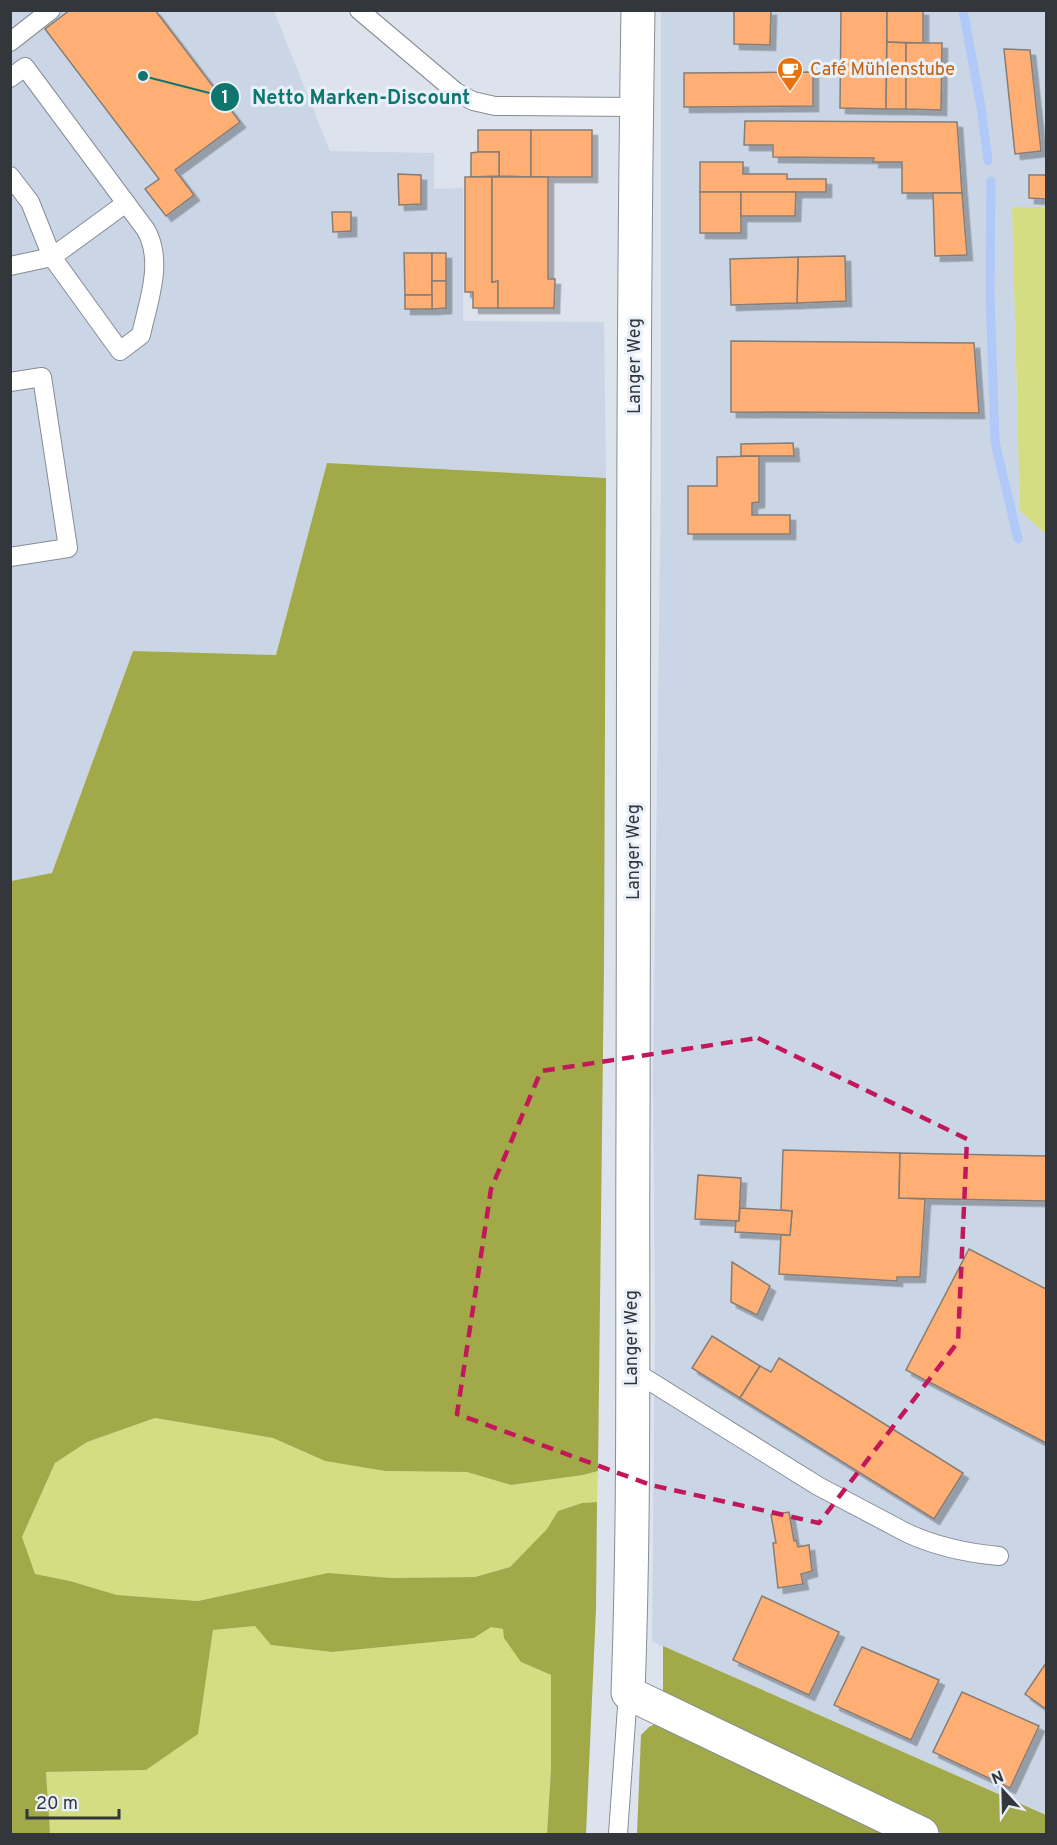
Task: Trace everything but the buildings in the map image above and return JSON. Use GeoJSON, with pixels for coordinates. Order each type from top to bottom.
{"type":"FeatureCollection","features":[{"type":"Feature","properties":{"kind":"street","name":"Langer Weg"},"geometry":{"type":"LineString","coordinates":[[628,1693],[631,1620],[639,10]]}},
{"type":"Feature","properties":{"kind":"street"},"geometry":{"type":"LineString","coordinates":[[628,1693],[922,1834]]}},
{"type":"Feature","properties":{"kind":"lane"},"geometry":{"type":"LineString","coordinates":[[10,42],[51,10]]}},
{"type":"Feature","properties":{"kind":"lane"},"geometry":{"type":"LineString","coordinates":[[359,10],[446,84],[474,101],[495,106],[637,107]]}},
{"type":"Feature","properties":{"kind":"lane"},"geometry":{"type":"LineString","coordinates":[[10,78],[25,67],[149,235],[155,261],[141,335],[120,351],[52,257],[30,202],[10,176]]}},
{"type":"Feature","properties":{"kind":"lane"},"geometry":{"type":"LineString","coordinates":[[10,266],[52,257],[126,203]]}},
{"type":"Feature","properties":{"kind":"lane"},"geometry":{"type":"LineString","coordinates":[[10,382],[42,377],[68,548],[10,557]]}},
{"type":"Feature","properties":{"kind":"lane"},"geometry":{"type":"LineString","coordinates":[[632,1370],[818,1486],[907,1533],[956,1550],[999,1557]]}},
{"type":"Feature","properties":{"kind":"lane"},"geometry":{"type":"LineString","coordinates":[[618,1834],[628,1693]]}},
{"type":"Feature","properties":{"kind":"highlighted area"},"geometry":{"type":"Polygon","coordinates":[[[758,1038],[967,1139],[958,1342],[819,1523],[651,1485],[457,1414],[491,1189],[541,1071],[758,1038]]]}},
{"type":"Feature","properties":{"kind":"shaded area"},"geometry":{"type":"Polygon","coordinates":[[[11,11],[274,11],[330,151],[434,153],[434,189],[463,188],[463,321],[604,322],[606,478],[327,463],[276,656],[133,651],[52,874],[11,881],[11,11]]]}},
{"type":"Feature","properties":{"kind":"shaded area"},"geometry":{"type":"Polygon","coordinates":[[[661,11],[1046,11],[1046,207],[1012,207],[1020,511],[1046,534],[1046,1815],[652,1642],[655,1322],[653,1077],[661,481],[661,11]]]}},
{"type":"Feature","properties":{"kind":"green space"},"geometry":{"type":"Polygon","coordinates":[[[1012,207],[1046,207],[1046,534],[1020,511],[1012,207]]]}},
{"type":"Feature","properties":{"kind":"green space"},"geometry":{"type":"Polygon","coordinates":[[[327,463],[606,478],[604,966],[598,1471],[511,1485],[467,1472],[385,1471],[325,1461],[273,1438],[155,1418],[87,1442],[55,1463],[22,1537],[35,1574],[70,1581],[117,1595],[198,1601],[328,1573],[391,1578],[475,1577],[510,1567],[547,1529],[558,1511],[582,1503],[597,1502],[596,1609],[586,1834],[547,1834],[551,1769],[551,1675],[521,1662],[504,1638],[503,1629],[491,1627],[474,1638],[332,1652],[271,1645],[255,1626],[213,1630],[198,1734],[146,1770],[46,1772],[50,1834],[11,1834],[11,881],[52,873],[133,651],[276,655],[327,463]]]}},
{"type":"Feature","properties":{"kind":"green space"},"geometry":{"type":"Polygon","coordinates":[[[155,1418],[273,1438],[325,1461],[385,1471],[467,1472],[511,1485],[598,1471],[597,1502],[582,1503],[558,1511],[547,1529],[510,1567],[475,1577],[391,1578],[328,1574],[198,1601],[117,1595],[70,1581],[34,1574],[22,1537],[55,1463],[87,1442],[155,1418]]]}},
{"type":"Feature","properties":{"kind":"green space"},"geometry":{"type":"Polygon","coordinates":[[[255,1626],[271,1645],[332,1652],[474,1638],[491,1626],[503,1629],[521,1662],[551,1675],[551,1769],[547,1834],[49,1834],[46,1772],[146,1770],[197,1734],[213,1630],[255,1626]]]}},
{"type":"Feature","properties":{"kind":"green space"},"geometry":{"type":"Polygon","coordinates":[[[663,1646],[1046,1815],[1046,1834],[943,1834],[663,1696],[663,1646]]]}},
{"type":"Feature","properties":{"kind":"green space"},"geometry":{"type":"Polygon","coordinates":[[[659,1722],[891,1834],[637,1834],[641,1735],[649,1727],[659,1722]]]}},
{"type":"Feature","properties":{"kind":"waterway"},"geometry":{"type":"LineString","coordinates":[[963,10],[981,107],[988,161]]}},
{"type":"Feature","properties":{"kind":"waterway"},"geometry":{"type":"LineString","coordinates":[[991,181],[990,294],[995,442],[1018,539]]}},
{"type":"Feature","properties":{"kind":"place","name":"Netto Marken-Discount"},"geometry":{"type":"Point","coordinates":[143,76]}},
{"type":"Feature","properties":{"kind":"place","name":"Café Mühlenstube"},"geometry":{"type":"Point","coordinates":[790,93]}}]}
